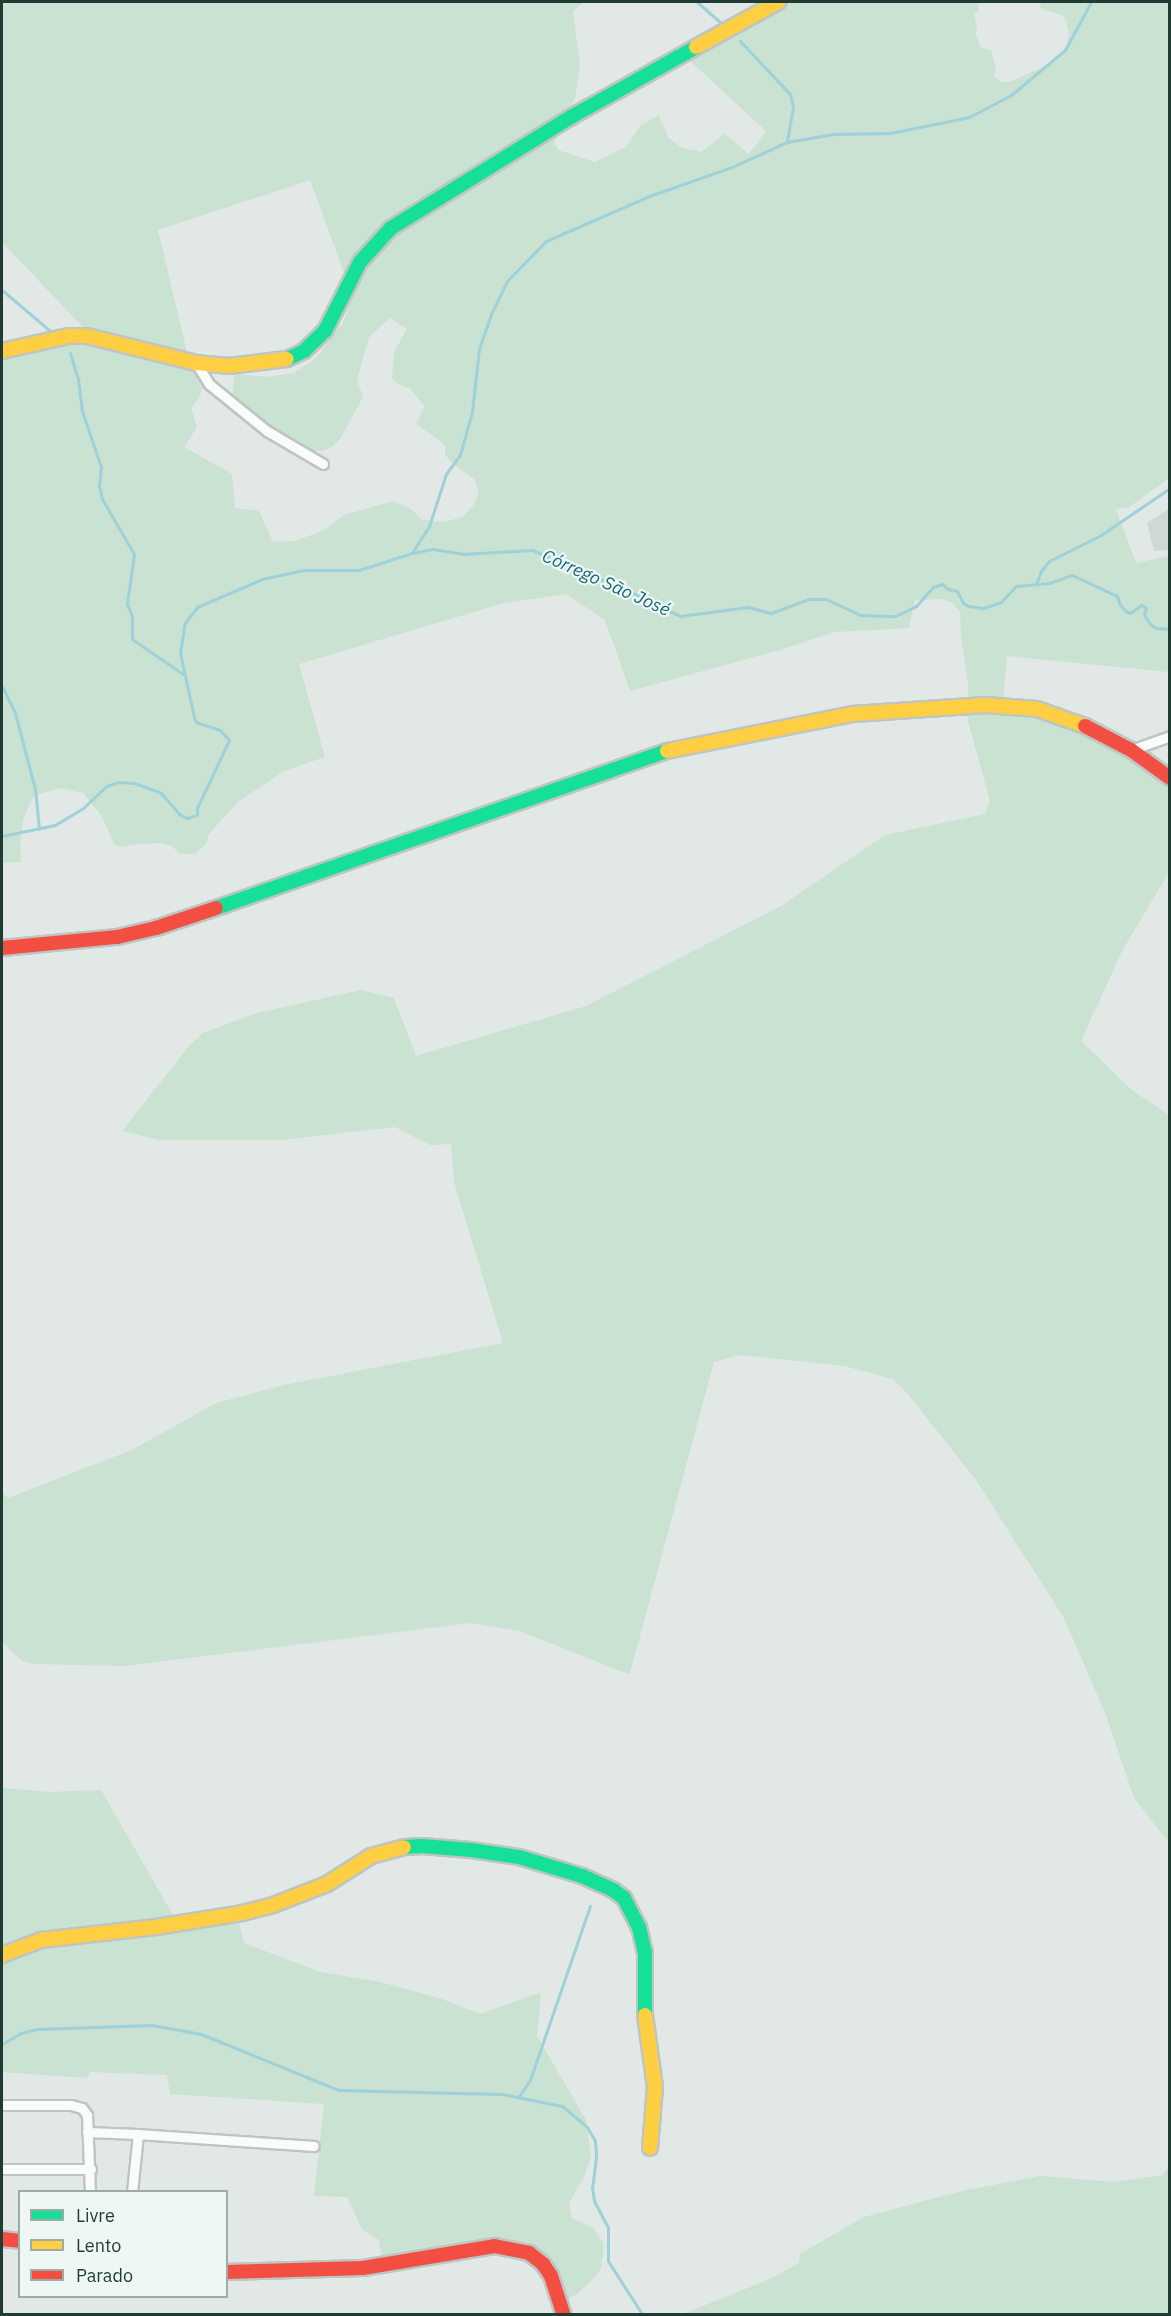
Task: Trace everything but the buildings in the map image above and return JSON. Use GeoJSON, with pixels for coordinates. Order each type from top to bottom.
{"type":"FeatureCollection","features":[{"type":"Feature","properties":{"kind":"street"},"geometry":{"type":"LineString","coordinates":[[2,351],[69,336],[87,336],[196,363],[229,366],[279,362],[304,351],[332,321],[367,251],[391,228],[571,117],[778,2]]}},
{"type":"Feature","properties":{"kind":"street"},"geometry":{"type":"LineString","coordinates":[[196,363],[209,384],[267,431],[323,464]]}},
{"type":"Feature","properties":{"kind":"street"},"geometry":{"type":"LineString","coordinates":[[2,948],[117,937],[156,928],[327,871],[654,753],[853,714],[986,705],[1037,709],[1076,721],[1131,750],[1170,778]]}},
{"type":"Feature","properties":{"kind":"street"},"geometry":{"type":"LineString","coordinates":[[1131,750],[1170,736]]}},
{"type":"Feature","properties":{"kind":"street"},"geometry":{"type":"LineString","coordinates":[[2,1955],[41,1940],[156,1927],[242,1913],[273,1905],[327,1884],[371,1856],[397,1848],[422,1846],[471,1850],[519,1857],[551,1866],[590,1879],[613,1890],[629,1905],[639,1927],[645,1952],[645,2016],[654,2087],[650,2148]]}},
{"type":"Feature","properties":{"kind":"street"},"geometry":{"type":"LineString","coordinates":[[2,2105],[70,2104],[82,2108],[87,2115],[90,2190]]}},
{"type":"Feature","properties":{"kind":"street"},"geometry":{"type":"LineString","coordinates":[[87,2132],[314,2146]]}},
{"type":"Feature","properties":{"kind":"street"},"geometry":{"type":"LineString","coordinates":[[132,2190],[138,2134]]}},
{"type":"Feature","properties":{"kind":"street"},"geometry":{"type":"LineString","coordinates":[[2,2169],[91,2169]]}},
{"type":"Feature","properties":{"kind":"street"},"geometry":{"type":"LineString","coordinates":[[2,2239],[18,2241]]}},
{"type":"Feature","properties":{"kind":"street"},"geometry":{"type":"LineString","coordinates":[[228,2272],[363,2268],[494,2246],[510,2248],[529,2253],[543,2264],[551,2276],[562,2314]]}},
{"type":"Feature","properties":{"kind":"shaded area"},"geometry":{"type":"Polygon","coordinates":[[[1169,509],[1169,550],[1154,551],[1147,523],[1169,509]]]}},
{"type":"Feature","properties":{"kind":"green space"},"geometry":{"type":"Polygon","coordinates":[[[2,2],[583,2],[573,12],[580,65],[575,98],[554,142],[558,150],[595,162],[626,147],[641,125],[659,115],[668,137],[682,148],[701,152],[725,134],[749,154],[766,131],[687,58],[784,8],[780,2],[978,2],[979,11],[974,13],[977,31],[975,33],[981,48],[991,50],[996,70],[993,76],[1002,82],[1010,82],[1054,62],[1066,47],[1069,35],[1066,20],[1062,15],[1041,9],[1040,2],[1169,2],[1169,478],[1128,508],[1116,509],[1136,563],[1169,556],[1169,672],[1007,656],[1003,712],[1058,720],[1137,763],[1169,787],[1169,872],[1122,951],[1081,1041],[1132,1090],[1169,1115],[1169,1843],[1134,1798],[1106,1715],[1064,1618],[976,1480],[908,1394],[893,1379],[844,1366],[740,1355],[714,1362],[628,1674],[520,1631],[471,1623],[124,1666],[33,1664],[21,1660],[2,1642],[2,1493],[8,1498],[132,1450],[216,1403],[284,1385],[503,1343],[454,1182],[451,1144],[430,1145],[395,1127],[281,1140],[160,1140],[122,1131],[189,1046],[203,1033],[257,1013],[361,990],[394,998],[416,1056],[586,1006],[781,906],[885,835],[985,814],[990,801],[968,721],[968,683],[960,612],[951,602],[941,599],[915,600],[909,628],[834,632],[780,650],[630,691],[605,620],[566,594],[504,603],[299,664],[325,757],[284,771],[238,802],[208,835],[207,843],[195,854],[181,854],[170,845],[161,843],[121,847],[114,844],[101,815],[83,793],[60,788],[35,795],[23,820],[20,846],[22,862],[2,863],[2,358],[95,340],[2,242],[2,2]],[[310,180],[158,230],[190,365],[209,369],[200,395],[191,408],[197,427],[184,447],[232,474],[235,508],[259,511],[273,542],[295,541],[322,531],[344,515],[393,501],[411,509],[422,520],[444,522],[463,517],[473,506],[479,493],[474,479],[445,455],[445,446],[416,424],[425,406],[409,388],[398,384],[392,378],[394,352],[407,329],[390,318],[369,337],[357,380],[363,397],[340,439],[332,447],[321,451],[302,450],[232,397],[235,374],[267,377],[294,373],[316,358],[342,324],[353,297],[310,180]]]}},
{"type":"Feature","properties":{"kind":"green space"},"geometry":{"type":"Polygon","coordinates":[[[2,1788],[50,1792],[101,1790],[181,1929],[239,1923],[244,1943],[320,1972],[380,1982],[442,1999],[480,2014],[541,1992],[537,2036],[586,2120],[591,2157],[584,2177],[569,2203],[572,2218],[594,2229],[604,2244],[601,2268],[595,2277],[578,2293],[560,2304],[540,2262],[518,2254],[484,2249],[384,2270],[379,2240],[362,2229],[347,2197],[314,2196],[324,2104],[170,2094],[167,2075],[90,2072],[87,2078],[2,2072],[2,1788]]]}},
{"type":"Feature","properties":{"kind":"green space"},"geometry":{"type":"Polygon","coordinates":[[[1169,2167],[1169,2314],[683,2314],[770,2279],[799,2263],[800,2254],[864,2217],[962,2191],[1040,2176],[1114,2182],[1163,2175],[1169,2167]]]}},
{"type":"Feature","properties":{"kind":"waterway"},"geometry":{"type":"LineString","coordinates":[[697,2],[725,26]]}},
{"type":"Feature","properties":{"kind":"waterway"},"geometry":{"type":"LineString","coordinates":[[413,551],[429,526],[446,474],[460,455],[472,412],[479,349],[491,314],[507,281],[546,241],[652,195],[732,167],[787,142],[833,134],[890,133],[969,117],[1011,95],[1065,50],[1091,2]]}},
{"type":"Feature","properties":{"kind":"waterway"},"geometry":{"type":"LineString","coordinates":[[740,41],[790,94],[793,107],[787,142]]}},
{"type":"Feature","properties":{"kind":"waterway"},"geometry":{"type":"LineString","coordinates":[[2,290],[55,335]]}},
{"type":"Feature","properties":{"kind":"waterway"},"geometry":{"type":"LineString","coordinates":[[70,353],[78,379],[82,411],[101,467],[99,486],[102,499],[134,554],[127,604],[132,616],[132,639],[183,674]]}},
{"type":"Feature","properties":{"kind":"waterway"},"geometry":{"type":"LineString","coordinates":[[1036,584],[1041,571],[1049,561],[1101,535],[1170,488]]}},
{"type":"Feature","properties":{"kind":"waterway","name":"Córrego São José"},"geometry":{"type":"LineString","coordinates":[[2,836],[55,825],[83,808],[107,786],[118,782],[134,783],[161,793],[179,814],[187,818],[197,815],[197,808],[229,740],[220,730],[196,722],[194,717],[180,653],[185,623],[197,607],[262,579],[304,570],[359,570],[412,553],[433,549],[463,554],[532,550],[629,591],[680,616],[748,607],[771,613],[809,599],[826,599],[860,615],[895,616],[916,606],[933,587],[942,584],[948,589],[957,591],[963,603],[968,606],[983,608],[1001,602],[1016,586],[1049,583],[1072,575],[1117,596],[1120,605],[1127,612],[1130,613],[1141,605],[1146,608],[1144,615],[1150,624],[1156,628],[1170,629]]}},
{"type":"Feature","properties":{"kind":"waterway"},"geometry":{"type":"LineString","coordinates":[[2,686],[15,713],[35,789],[39,829]]}},
{"type":"Feature","properties":{"kind":"waterway"},"geometry":{"type":"LineString","coordinates":[[519,2096],[530,2080],[590,1906]]}},
{"type":"Feature","properties":{"kind":"waterway"},"geometry":{"type":"LineString","coordinates":[[2,2044],[21,2033],[37,2029],[152,2025],[201,2034],[338,2090],[502,2094],[562,2106],[587,2127],[595,2141],[596,2157],[592,2188],[594,2201],[608,2227],[608,2261],[642,2314]]}},
{"type":"Feature","properties":{"kind":"traffic: fast"},"geometry":{"type":"LineString","coordinates":[[287,359],[304,351],[325,331],[360,262],[391,228],[571,117],[696,47]]}},
{"type":"Feature","properties":{"kind":"traffic: fast"},"geometry":{"type":"LineString","coordinates":[[216,908],[667,751]]}},
{"type":"Feature","properties":{"kind":"traffic: fast"},"geometry":{"type":"LineString","coordinates":[[404,1847],[422,1846],[471,1850],[519,1857],[582,1876],[613,1890],[624,1898],[639,1927],[645,1952],[645,2015]]}},
{"type":"Feature","properties":{"kind":"traffic: slow"},"geometry":{"type":"LineString","coordinates":[[696,47],[778,2]]}},
{"type":"Feature","properties":{"kind":"traffic: slow"},"geometry":{"type":"LineString","coordinates":[[2,351],[69,336],[87,336],[196,363],[229,366],[287,359]]}},
{"type":"Feature","properties":{"kind":"traffic: slow"},"geometry":{"type":"LineString","coordinates":[[667,751],[853,714],[986,705],[1037,709],[1085,726]]}},
{"type":"Feature","properties":{"kind":"traffic: slow"},"geometry":{"type":"LineString","coordinates":[[2,1955],[41,1940],[156,1927],[242,1913],[273,1905],[327,1884],[371,1856],[404,1847]]}},
{"type":"Feature","properties":{"kind":"traffic: slow"},"geometry":{"type":"LineString","coordinates":[[645,2015],[655,2087],[650,2148]]}},
{"type":"Feature","properties":{"kind":"traffic: jam"},"geometry":{"type":"LineString","coordinates":[[1085,726],[1131,750],[1170,778]]}},
{"type":"Feature","properties":{"kind":"traffic: jam"},"geometry":{"type":"LineString","coordinates":[[2,948],[117,937],[156,928],[216,908]]}},
{"type":"Feature","properties":{"kind":"traffic: jam"},"geometry":{"type":"LineString","coordinates":[[2,2239],[18,2241]]}},
{"type":"Feature","properties":{"kind":"traffic: jam"},"geometry":{"type":"LineString","coordinates":[[228,2272],[363,2268],[494,2246],[529,2253],[543,2264],[551,2276],[563,2314]]}}]}
